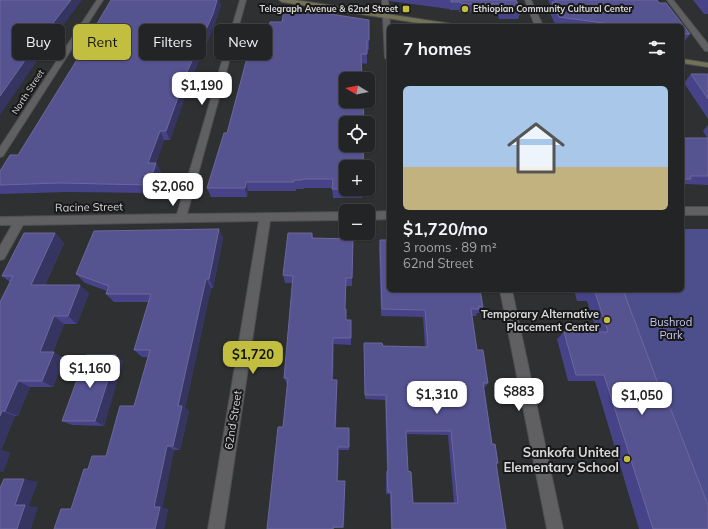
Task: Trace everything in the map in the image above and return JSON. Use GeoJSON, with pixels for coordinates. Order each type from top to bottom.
{"type":"FeatureCollection","features":[{"type":"Feature","properties":{"kind":"main road"},"geometry":{"type":"LineString","coordinates":[[282,0],[439,24]]}},
{"type":"Feature","properties":{"kind":"main road"},"geometry":{"type":"LineString","coordinates":[[684,61],[708,65]]}},
{"type":"Feature","properties":{"kind":"street","name":"North Street"},"geometry":{"type":"LineString","coordinates":[[0,154],[100,0]]}},
{"type":"Feature","properties":{"kind":"street"},"geometry":{"type":"LineString","coordinates":[[181,218],[243,0]]}},
{"type":"Feature","properties":{"kind":"street"},"geometry":{"type":"LineString","coordinates":[[385,0],[387,30]]}},
{"type":"Feature","properties":{"kind":"street"},"geometry":{"type":"LineString","coordinates":[[528,0],[538,24]]}},
{"type":"Feature","properties":{"kind":"street"},"geometry":{"type":"LineString","coordinates":[[670,0],[708,49]]}},
{"type":"Feature","properties":{"kind":"street"},"geometry":{"type":"LineString","coordinates":[[684,211],[708,211]]}},
{"type":"Feature","properties":{"kind":"street"},"geometry":{"type":"LineString","coordinates":[[375,216],[387,215]]}},
{"type":"Feature","properties":{"kind":"street","name":"Racine Street"},"geometry":{"type":"LineString","coordinates":[[0,220],[339,216]]}},
{"type":"Feature","properties":{"kind":"street","name":"62nd Street"},"geometry":{"type":"LineString","coordinates":[[216,529],[265,217]]}},
{"type":"Feature","properties":{"kind":"street"},"geometry":{"type":"LineString","coordinates":[[0,256],[20,220]]}},
{"type":"Feature","properties":{"kind":"street"},"geometry":{"type":"LineString","coordinates":[[506,292],[555,529]]}},
{"type":"Feature","properties":{"kind":"green space","name":"Bushrod Park"},"geometry":{"type":"Polygon","coordinates":[[[684,229],[708,229],[708,529],[618,292],[684,292],[684,229]]]}},
{"type":"Feature","properties":{"kind":"building"},"geometry":{"type":"Polygon","coordinates":[[[0,0],[71,0],[52,24],[12,24],[12,60],[25,60],[0,96],[0,0]]]}},
{"type":"Feature","properties":{"kind":"building"},"geometry":{"type":"Polygon","coordinates":[[[111,0],[217,0],[206,30],[206,24],[139,24],[139,60],[192,60],[166,131],[160,131],[148,163],[156,163],[149,185],[60,183],[0,185],[0,171],[10,155],[18,155],[77,60],[131,60],[131,24],[97,24],[111,0]]]}},
{"type":"Feature","properties":{"kind":"building"},"geometry":{"type":"Polygon","coordinates":[[[451,0],[516,0],[521,11],[502,10],[499,4],[466,4],[451,2],[451,0]]]}},
{"type":"Feature","properties":{"kind":"building"},"geometry":{"type":"Polygon","coordinates":[[[555,0],[657,0],[659,3],[666,3],[682,24],[611,24],[559,17],[552,2],[556,2],[555,0]]]}},
{"type":"Feature","properties":{"kind":"building"},"geometry":{"type":"Polygon","coordinates":[[[284,10],[311,11],[369,20],[367,54],[361,54],[362,72],[339,72],[339,108],[363,108],[364,116],[339,116],[339,152],[364,152],[363,160],[339,160],[339,189],[332,189],[333,179],[303,179],[294,180],[294,182],[246,182],[245,188],[207,188],[224,133],[227,133],[246,60],[272,60],[272,24],[270,24],[270,22],[282,22],[284,10]]]}},
{"type":"Feature","properties":{"kind":"building"},"geometry":{"type":"Polygon","coordinates":[[[684,26],[690,34],[684,34],[684,26]]]}},
{"type":"Feature","properties":{"kind":"building"},"geometry":{"type":"Polygon","coordinates":[[[691,74],[708,74],[708,99],[691,74]]]}},
{"type":"Feature","properties":{"kind":"building"},"geometry":{"type":"Polygon","coordinates":[[[684,138],[708,138],[708,176],[690,176],[691,179],[684,179],[684,138]]]}},
{"type":"Feature","properties":{"kind":"building"},"geometry":{"type":"Polygon","coordinates":[[[219,229],[209,279],[206,279],[178,406],[182,406],[173,446],[167,446],[154,507],[160,507],[155,529],[54,529],[61,509],[71,509],[84,469],[88,469],[92,456],[106,456],[120,406],[134,406],[150,350],[134,350],[151,294],[106,294],[109,286],[76,274],[94,231],[219,229]]]}},
{"type":"Feature","properties":{"kind":"building"},"geometry":{"type":"Polygon","coordinates":[[[24,233],[55,233],[31,285],[80,285],[68,316],[54,316],[40,352],[54,352],[42,381],[18,381],[5,411],[2,411],[0,416],[0,302],[13,276],[2,276],[24,233]]]}},
{"type":"Feature","properties":{"kind":"building"},"geometry":{"type":"Polygon","coordinates":[[[288,233],[312,233],[312,238],[353,240],[352,278],[346,278],[345,309],[346,320],[351,320],[351,338],[333,338],[332,380],[337,380],[335,428],[349,428],[349,447],[338,447],[337,481],[345,481],[343,527],[333,527],[333,529],[267,529],[278,427],[283,427],[288,378],[284,378],[293,276],[283,275],[288,233]]]}},
{"type":"Feature","properties":{"kind":"building"},"geometry":{"type":"Polygon","coordinates":[[[380,240],[387,240],[387,292],[480,292],[483,307],[479,306],[479,309],[471,309],[477,350],[483,350],[488,383],[483,383],[492,444],[495,444],[498,463],[496,463],[506,529],[392,529],[391,492],[388,492],[387,471],[386,395],[365,395],[364,343],[382,343],[383,346],[428,347],[425,310],[382,309],[380,240]],[[406,431],[408,471],[411,472],[413,503],[458,503],[451,431],[406,431]]]}},
{"type":"Feature","properties":{"kind":"building"},"geometry":{"type":"Polygon","coordinates":[[[595,292],[624,292],[662,394],[665,394],[708,505],[708,529],[653,529],[604,375],[576,375],[564,332],[608,332],[595,292]]]}},
{"type":"Feature","properties":{"kind":"building"},"geometry":{"type":"Polygon","coordinates":[[[86,355],[116,355],[95,421],[62,421],[86,355]]]}},
{"type":"Feature","properties":{"kind":"building"},"geometry":{"type":"Polygon","coordinates":[[[4,479],[24,479],[15,505],[25,505],[17,529],[0,529],[0,488],[4,479]]]}},
{"type":"Feature","properties":{"kind":"place","name":"Telegraph Avenue & 62nd Street"},"geometry":{"type":"Point","coordinates":[406,9]}},
{"type":"Feature","properties":{"kind":"place","name":"Ethiopian Community Cultural Center"},"geometry":{"type":"Point","coordinates":[465,9]}},
{"type":"Feature","properties":{"kind":"place","name":"Temporary Alternative Placement Center"},"geometry":{"type":"Point","coordinates":[607,320]}},
{"type":"Feature","properties":{"kind":"place","name":"Sankofa United Elementary School"},"geometry":{"type":"Point","coordinates":[627,459]}}]}
